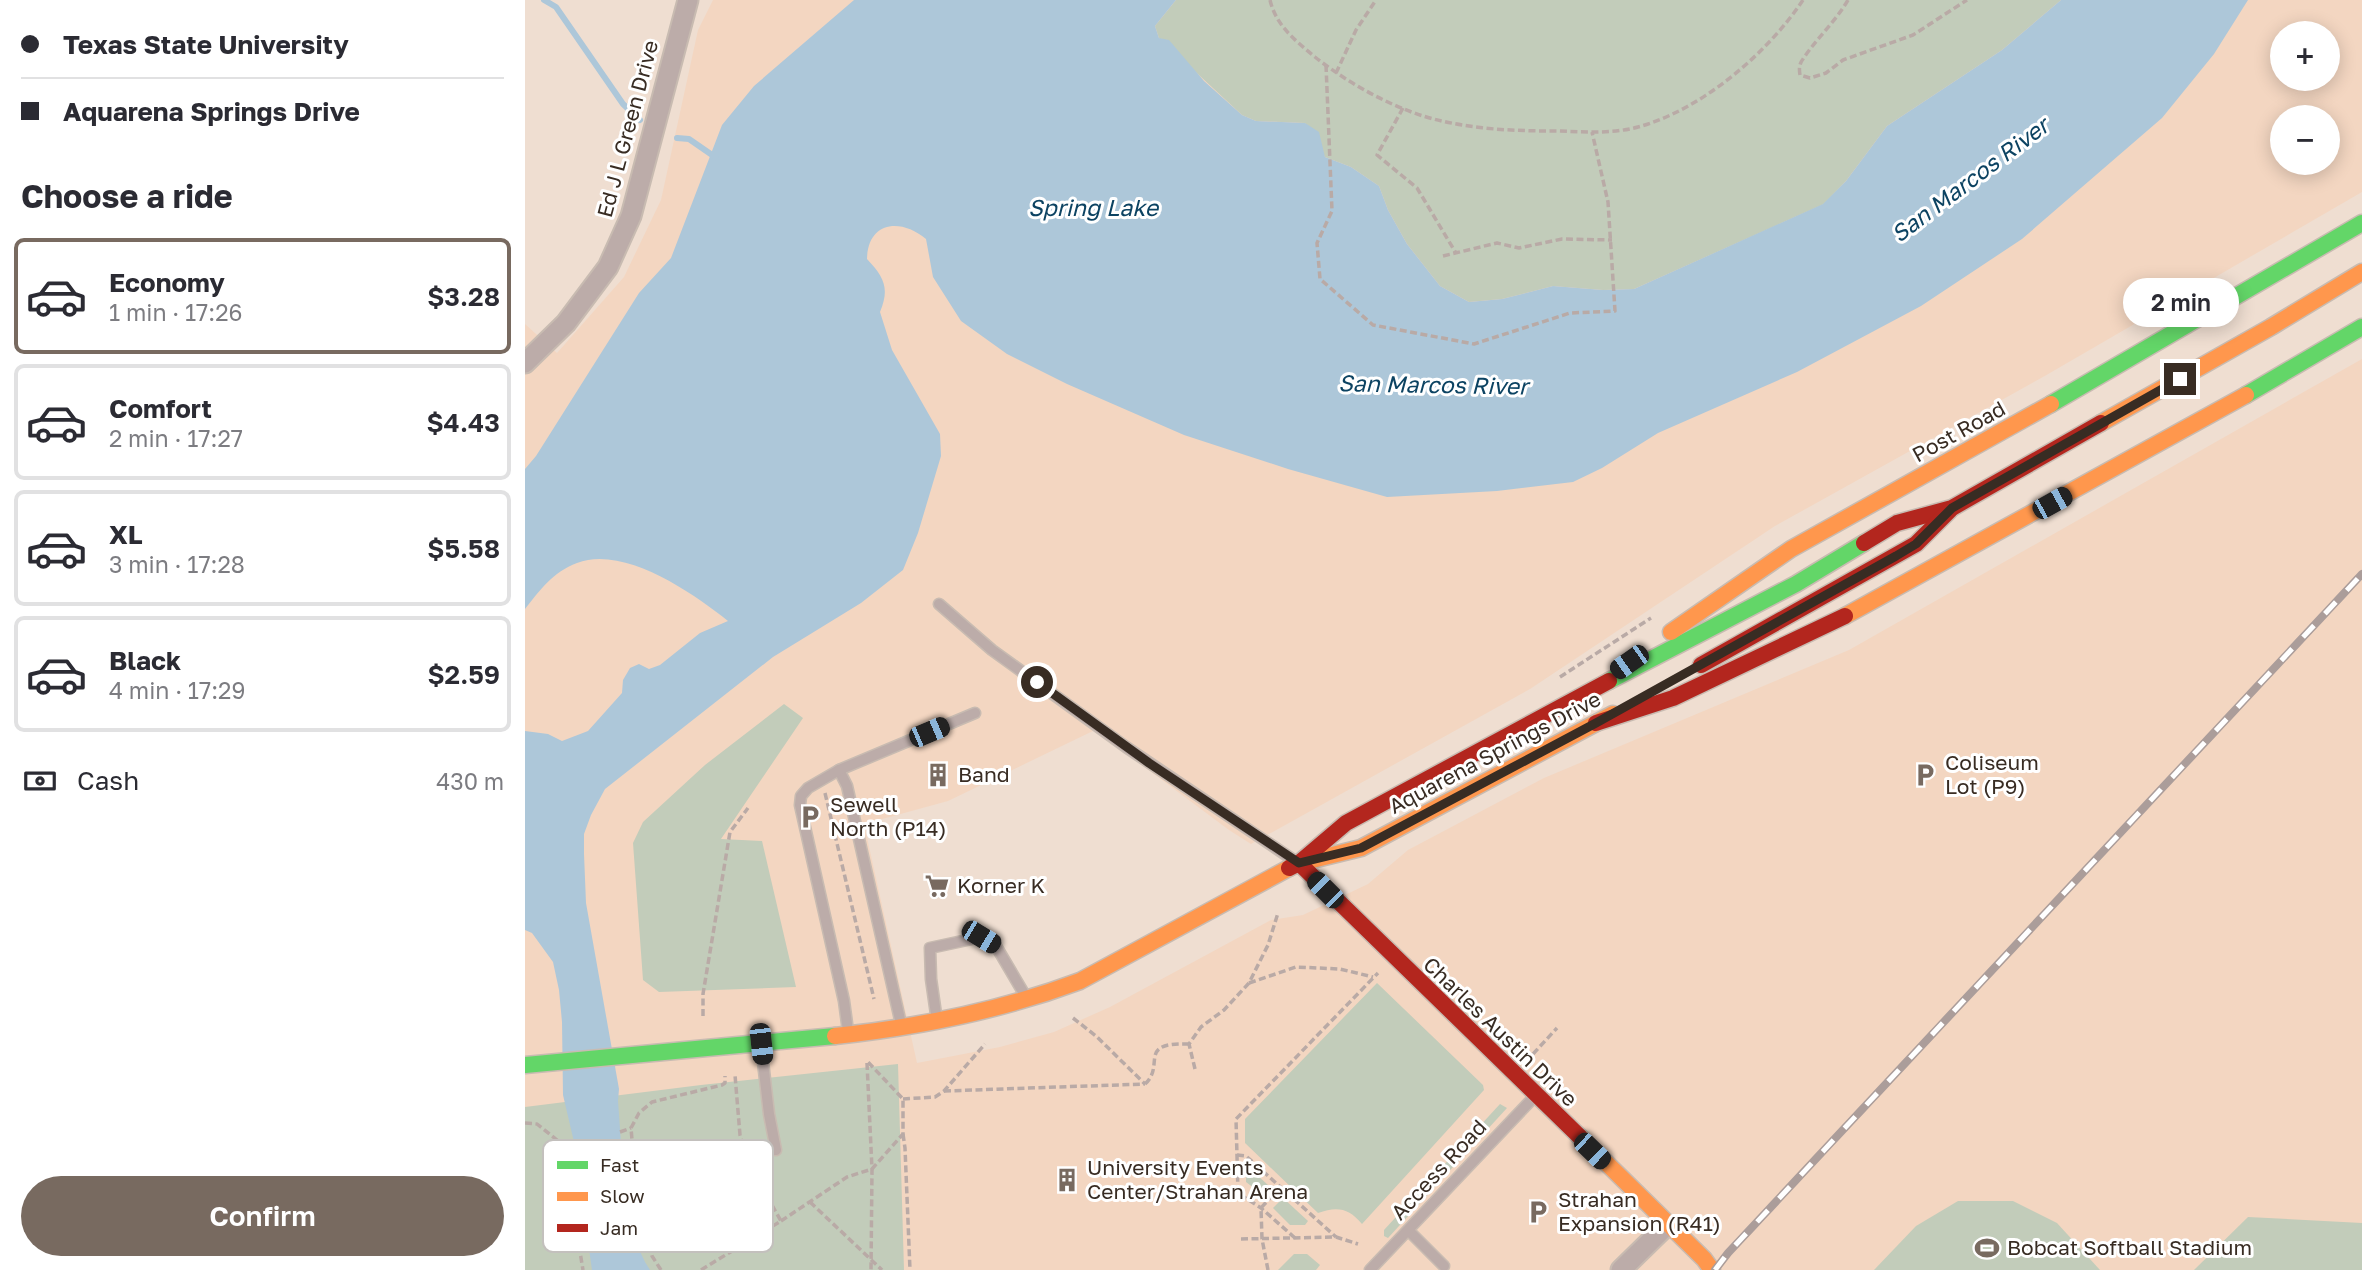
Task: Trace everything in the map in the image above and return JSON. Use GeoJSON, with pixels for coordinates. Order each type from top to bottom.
{"type":"FeatureCollection","features":[{"type":"Feature","properties":{"kind":"main road","name":"Post Road"},"geometry":{"type":"LineString","coordinates":[[1586,693],[1791,549],[2012,426],[2362,223]]}},
{"type":"Feature","properties":{"kind":"main road","name":"Aquarena Springs Drive"},"geometry":{"type":"LineString","coordinates":[[525,1065],[902,1029],[969,1017],[1028,1000],[1100,971],[1299,863],[1346,824],[1586,693],[1796,584],[1896,523],[1952,508],[2271,327],[2362,272]]}},
{"type":"Feature","properties":{"kind":"main road"},"geometry":{"type":"LineString","coordinates":[[1596,723],[1673,698],[1853,612],[2270,382],[2362,327]]}},
{"type":"Feature","properties":{"kind":"main road","name":"Aquarena Springs Drive"},"geometry":{"type":"LineString","coordinates":[[1299,863],[1361,848],[1596,723],[1916,544],[1952,508]]}},
{"type":"Feature","properties":{"kind":"main road","name":"Charles Austin Drive"},"geometry":{"type":"LineString","coordinates":[[1299,863],[1708,1264],[1720,1264],[1727,1270]]}},
{"type":"Feature","properties":{"kind":"street","name":"Ed J L Green Drive"},"geometry":{"type":"LineString","coordinates":[[525,363],[566,323],[608,267],[631,216],[688,0]]}},
{"type":"Feature","properties":{"kind":"street"},"geometry":{"type":"LineString","coordinates":[[1621,1270],[1667,1225]]}},
{"type":"Feature","properties":{"kind":"lane"},"geometry":{"type":"LineString","coordinates":[[939,604],[992,649],[1104,731],[1299,863]]}},
{"type":"Feature","properties":{"kind":"lane"},"geometry":{"type":"LineString","coordinates":[[849,1035],[844,1001],[800,805],[801,796],[808,788],[839,770],[975,713]]}},
{"type":"Feature","properties":{"kind":"lane"},"geometry":{"type":"LineString","coordinates":[[839,770],[847,786],[902,1029]]}},
{"type":"Feature","properties":{"kind":"lane"},"geometry":{"type":"LineString","coordinates":[[937,1023],[930,948],[981,937],[996,946],[1028,1000]]}},
{"type":"Feature","properties":{"kind":"lane"},"geometry":{"type":"LineString","coordinates":[[761,1044],[776,1150]]}},
{"type":"Feature","properties":{"kind":"lane","name":"Access Road"},"geometry":{"type":"LineString","coordinates":[[1370,1270],[1535,1096]]}},
{"type":"Feature","properties":{"kind":"lane"},"geometry":{"type":"LineString","coordinates":[[1409,1231],[1444,1266]]}},
{"type":"Feature","properties":{"kind":"path"},"geometry":{"type":"LineString","coordinates":[[1270,0],[1281,26],[1326,65],[1336,73],[1403,108],[1440,121],[1472,126],[1593,132],[1637,127],[1681,109],[1725,80],[1765,48],[1786,25],[1803,0]]}},
{"type":"Feature","properties":{"kind":"path"},"geometry":{"type":"LineString","coordinates":[[1336,73],[1356,30],[1376,0]]}},
{"type":"Feature","properties":{"kind":"path"},"geometry":{"type":"LineString","coordinates":[[1848,0],[1838,18],[1803,59],[1800,75],[1810,78],[1826,73],[1852,56],[1913,35],[1967,0]]}},
{"type":"Feature","properties":{"kind":"path"},"geometry":{"type":"LineString","coordinates":[[1326,65],[1332,211],[1317,243],[1320,279],[1373,325],[1474,344],[1570,313],[1615,311],[1608,202],[1593,132]]}},
{"type":"Feature","properties":{"kind":"path"},"geometry":{"type":"LineString","coordinates":[[1403,108],[1377,155],[1417,188],[1455,253]]}},
{"type":"Feature","properties":{"kind":"path"},"geometry":{"type":"LineString","coordinates":[[1443,256],[1497,243],[1530,248],[1562,239],[1612,240]]}},
{"type":"Feature","properties":{"kind":"path"},"geometry":{"type":"LineString","coordinates":[[819,781],[828,799],[874,999]]}},
{"type":"Feature","properties":{"kind":"path"},"geometry":{"type":"LineString","coordinates":[[703,1016],[703,994],[730,832],[748,808]]}},
{"type":"Feature","properties":{"kind":"path"},"geometry":{"type":"LineString","coordinates":[[1195,1069],[1189,1044],[1201,1027],[1224,1010],[1249,983],[1268,945],[1278,913]]}},
{"type":"Feature","properties":{"kind":"path"},"geometry":{"type":"LineString","coordinates":[[1249,983],[1296,967],[1340,969],[1373,977]]}},
{"type":"Feature","properties":{"kind":"path"},"geometry":{"type":"LineString","coordinates":[[1295,1238],[1261,1208],[1238,1193],[1236,1119],[1378,973]]}},
{"type":"Feature","properties":{"kind":"path"},"geometry":{"type":"LineString","coordinates":[[1073,1018],[1096,1036],[1145,1084]]}},
{"type":"Feature","properties":{"kind":"path"},"geometry":{"type":"LineString","coordinates":[[1533,1054],[1557,1028]]}},
{"type":"Feature","properties":{"kind":"path"},"geometry":{"type":"LineString","coordinates":[[944,1091],[1145,1084],[1151,1079],[1154,1058],[1160,1047],[1171,1043],[1189,1044]]}},
{"type":"Feature","properties":{"kind":"path"},"geometry":{"type":"LineString","coordinates":[[903,1099],[935,1097],[944,1091],[985,1044]]}},
{"type":"Feature","properties":{"kind":"path"},"geometry":{"type":"LineString","coordinates":[[871,1270],[872,1169],[867,1061],[903,1099],[902,1134],[905,1148],[910,1270]]}},
{"type":"Feature","properties":{"kind":"path"},"geometry":{"type":"LineString","coordinates":[[735,1075],[741,1140]]}},
{"type":"Feature","properties":{"kind":"path"},"geometry":{"type":"LineString","coordinates":[[632,1140],[631,1128],[639,1113],[652,1102],[722,1085],[725,1083],[725,1076]]}},
{"type":"Feature","properties":{"kind":"path"},"geometry":{"type":"LineString","coordinates":[[525,1123],[537,1124],[557,1140]]}},
{"type":"Feature","properties":{"kind":"path"},"geometry":{"type":"LineString","coordinates":[[620,1132],[631,1128]]}},
{"type":"Feature","properties":{"kind":"path"},"geometry":{"type":"LineString","coordinates":[[773,1226],[847,1177],[872,1169],[902,1134]]}},
{"type":"Feature","properties":{"kind":"path"},"geometry":{"type":"LineString","coordinates":[[1237,1155],[1246,1156],[1336,1237]]}},
{"type":"Feature","properties":{"kind":"path"},"geometry":{"type":"LineString","coordinates":[[1268,1270],[1262,1239],[1261,1208],[1280,1187]]}},
{"type":"Feature","properties":{"kind":"path"},"geometry":{"type":"LineString","coordinates":[[810,1202],[882,1270]]}},
{"type":"Feature","properties":{"kind":"path"},"geometry":{"type":"LineString","coordinates":[[773,1207],[781,1221]]}},
{"type":"Feature","properties":{"kind":"path"},"geometry":{"type":"LineString","coordinates":[[1241,1239],[1336,1237],[1358,1244]]}},
{"type":"Feature","properties":{"kind":"path"},"geometry":{"type":"LineString","coordinates":[[580,1252],[583,1270]]}},
{"type":"Feature","properties":{"kind":"path"},"geometry":{"type":"LineString","coordinates":[[651,1252],[661,1270]]}},
{"type":"Feature","properties":{"kind":"path"},"geometry":{"type":"LineString","coordinates":[[701,1270],[730,1252]]}},
{"type":"Feature","properties":{"kind":"shaded area"},"geometry":{"type":"Polygon","coordinates":[[[713,0],[2362,0],[2362,192],[2043,377],[1775,526],[1530,689],[1251,844],[1095,730],[948,801],[864,824],[917,1063],[1000,1047],[1054,1032],[1110,1007],[1271,920],[1303,915],[1368,884],[1408,850],[1544,778],[1849,650],[2362,359],[2362,1270],[525,1270],[525,324],[557,353],[624,277],[661,200],[698,30],[713,0]]]}},
{"type":"Feature","properties":{"kind":"green space"},"geometry":{"type":"Polygon","coordinates":[[[1176,0],[2061,0],[2002,50],[1887,126],[1846,181],[1824,204],[1634,289],[1603,290],[1553,286],[1502,299],[1469,302],[1440,286],[1407,244],[1388,210],[1379,186],[1351,167],[1325,157],[1305,123],[1256,121],[1242,115],[1159,38],[1155,26],[1176,0]]]}},
{"type":"Feature","properties":{"kind":"green space"},"geometry":{"type":"Polygon","coordinates":[[[784,704],[803,718],[721,839],[762,841],[796,987],[659,992],[643,980],[633,843],[643,822],[705,765],[784,704]]]}},
{"type":"Feature","properties":{"kind":"green space"},"geometry":{"type":"Polygon","coordinates":[[[1377,983],[1483,1085],[1484,1090],[1362,1224],[1342,1210],[1318,1213],[1245,1143],[1245,1119],[1377,983]]]}},
{"type":"Feature","properties":{"kind":"green space"},"geometry":{"type":"Polygon","coordinates":[[[898,1064],[904,1270],[525,1270],[525,1107],[898,1064]]]}},
{"type":"Feature","properties":{"kind":"green space"},"geometry":{"type":"Polygon","coordinates":[[[1500,1104],[1507,1108],[1388,1238],[1384,1236],[1384,1230],[1500,1104]]]}},
{"type":"Feature","properties":{"kind":"green space"},"geometry":{"type":"Polygon","coordinates":[[[1246,1165],[1268,1185],[1259,1192],[1246,1182],[1246,1165]]]}},
{"type":"Feature","properties":{"kind":"green space"},"geometry":{"type":"Polygon","coordinates":[[[1283,1198],[1308,1221],[1305,1225],[1290,1225],[1273,1208],[1283,1198]]]}},
{"type":"Feature","properties":{"kind":"green space","name":"Bobcat Softball Stadium"},"geometry":{"type":"Polygon","coordinates":[[[1958,1201],[2013,1201],[2057,1223],[2100,1270],[1874,1270],[1916,1226],[1958,1201]]]}},
{"type":"Feature","properties":{"kind":"green space"},"geometry":{"type":"Polygon","coordinates":[[[2248,1217],[2362,1223],[2362,1270],[2194,1270],[2248,1217]]]}},
{"type":"Feature","properties":{"kind":"green space"},"geometry":{"type":"Polygon","coordinates":[[[1294,1254],[1307,1254],[1320,1265],[1316,1270],[1278,1270],[1294,1254]]]}},
{"type":"Feature","properties":{"kind":"water","name":"Spring Lake"},"geometry":{"type":"Polygon","coordinates":[[[854,0],[1176,0],[1155,26],[1159,38],[1169,40],[1204,81],[1242,115],[1256,121],[1305,123],[1319,132],[1325,157],[1351,167],[1379,186],[1388,210],[1407,244],[1440,286],[1469,302],[1502,299],[1553,286],[1603,290],[1634,289],[1823,204],[1846,181],[1887,126],[2002,50],[2061,0],[2248,0],[2214,54],[2162,118],[2022,239],[1921,306],[1797,372],[1658,433],[1602,468],[1573,482],[1497,491],[1387,497],[1288,469],[1184,435],[1067,384],[1007,354],[961,321],[933,277],[926,239],[916,232],[897,226],[880,230],[873,237],[867,259],[884,283],[885,296],[880,312],[892,350],[940,434],[941,456],[918,533],[903,570],[861,603],[773,657],[605,789],[584,834],[586,903],[619,1089],[621,1140],[574,1140],[563,1095],[562,1022],[553,962],[532,933],[525,930],[525,731],[548,734],[562,741],[588,731],[622,693],[623,680],[630,668],[639,664],[649,669],[660,665],[700,633],[728,621],[657,575],[636,566],[596,559],[577,563],[561,571],[525,609],[525,469],[536,456],[639,293],[671,258],[722,125],[754,86],[854,0]]]}},
{"type":"Feature","properties":{"kind":"water","name":"Spring Lake"},"geometry":{"type":"Polygon","coordinates":[[[589,1252],[640,1252],[650,1270],[592,1270],[589,1252]]]}},
{"type":"Feature","properties":{"kind":"waterway"},"geometry":{"type":"LineString","coordinates":[[544,0],[556,7],[623,104],[640,120]]}},
{"type":"Feature","properties":{"kind":"waterway"},"geometry":{"type":"LineString","coordinates":[[677,138],[689,139],[715,157]]}},
{"type":"Feature","properties":{"kind":"railway"},"geometry":{"type":"LineString","coordinates":[[1715,1270],[2362,574]]}},
{"type":"Feature","properties":{"kind":"traffic: fast"},"geometry":{"type":"LineString","coordinates":[[2051,404],[2362,223]]}},
{"type":"Feature","properties":{"kind":"traffic: fast"},"geometry":{"type":"LineString","coordinates":[[2246,395],[2362,327]]}},
{"type":"Feature","properties":{"kind":"traffic: fast"},"geometry":{"type":"LineString","coordinates":[[1609,681],[1796,584],[1864,543]]}},
{"type":"Feature","properties":{"kind":"traffic: fast"},"geometry":{"type":"LineString","coordinates":[[525,1065],[835,1036]]}},
{"type":"Feature","properties":{"kind":"traffic: slow"},"geometry":{"type":"LineString","coordinates":[[2101,423],[2362,272]]}},
{"type":"Feature","properties":{"kind":"traffic: slow"},"geometry":{"type":"LineString","coordinates":[[1845,616],[2246,395]]}},
{"type":"Feature","properties":{"kind":"traffic: slow"},"geometry":{"type":"LineString","coordinates":[[1671,632],[1791,549],[2051,404]]}},
{"type":"Feature","properties":{"kind":"traffic: slow"},"geometry":{"type":"LineString","coordinates":[[1304,862],[1361,848],[1613,714]]}},
{"type":"Feature","properties":{"kind":"traffic: slow"},"geometry":{"type":"LineString","coordinates":[[835,1036],[898,1028],[959,1016],[1020,1001],[1080,981],[1289,868]]}},
{"type":"Feature","properties":{"kind":"traffic: slow"},"geometry":{"type":"LineString","coordinates":[[1580,1137],[1712,1270]]}},
{"type":"Feature","properties":{"kind":"traffic: jam"},"geometry":{"type":"LineString","coordinates":[[1864,543],[1897,523],[1952,508],[2101,423]]}},
{"type":"Feature","properties":{"kind":"traffic: jam"},"geometry":{"type":"LineString","coordinates":[[1701,665],[1916,544],[1950,510]]}},
{"type":"Feature","properties":{"kind":"traffic: jam"},"geometry":{"type":"LineString","coordinates":[[1596,723],[1673,698],[1845,616]]}},
{"type":"Feature","properties":{"kind":"traffic: jam"},"geometry":{"type":"LineString","coordinates":[[1289,868],[1299,863],[1346,823],[1609,681]]}},
{"type":"Feature","properties":{"kind":"traffic: jam"},"geometry":{"type":"LineString","coordinates":[[1299,863],[1580,1137]]}},
{"type":"Feature","properties":{"kind":"place","name":"Band"},"geometry":{"type":"Point","coordinates":[938,775]}},
{"type":"Feature","properties":{"kind":"place","name":"Coliseum Lot (P9)"},"geometry":{"type":"Point","coordinates":[1925,775]}},
{"type":"Feature","properties":{"kind":"place","name":"Sewell North (P14)"},"geometry":{"type":"Point","coordinates":[810,817]}},
{"type":"Feature","properties":{"kind":"place","name":"Korner K"},"geometry":{"type":"Point","coordinates":[937,886]}},
{"type":"Feature","properties":{"kind":"place","name":"University Events Center/Strahan Arena"},"geometry":{"type":"Point","coordinates":[1067,1180]}},
{"type":"Feature","properties":{"kind":"place","name":"Strahan Expansion (R41)"},"geometry":{"type":"Point","coordinates":[1538,1212]}},
{"type":"Feature","properties":{"kind":"place","name":"Bobcat Softball Stadium"},"geometry":{"type":"Point","coordinates":[1987,1248]}},
{"type":"Feature","properties":{"kind":"route"},"geometry":{"type":"LineString","coordinates":[[1037,682],[1149,763],[1299,863],[1361,848],[1834,592],[1916,544],[1952,508],[2180,379]]}},
{"type":"Feature","properties":{"kind":"water label","name":"San Marcos River"},"geometry":{"type":"Point","coordinates":[1970,180]}},
{"type":"Feature","properties":{"kind":"water label","name":"San Marcos River"},"geometry":{"type":"Point","coordinates":[1433,385]}}]}
